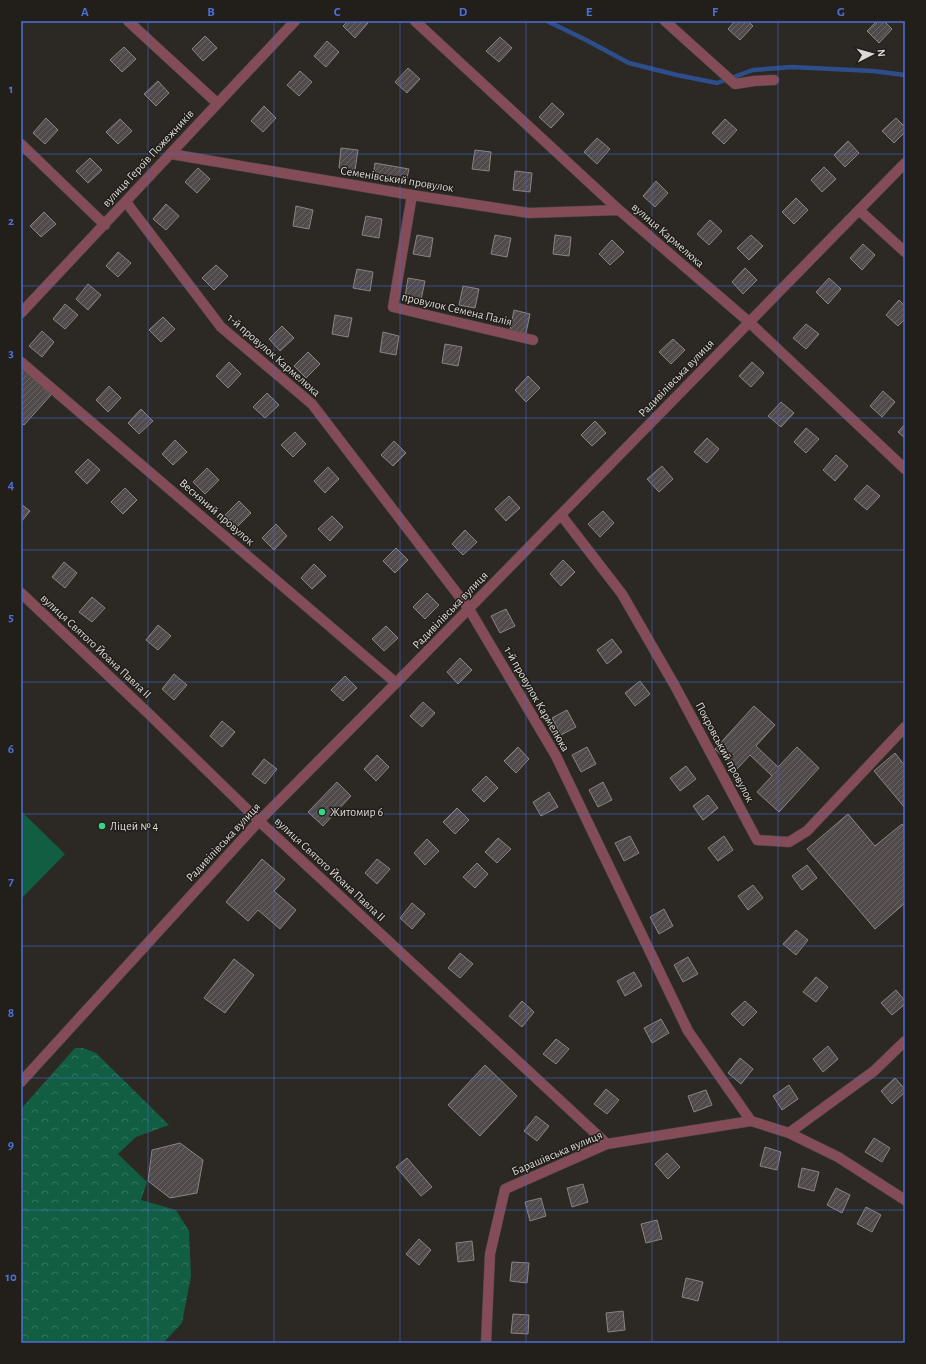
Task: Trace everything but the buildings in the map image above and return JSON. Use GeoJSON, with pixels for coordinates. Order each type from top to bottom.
{"type":"FeatureCollection","features":[{"type":"Feature","properties":{"kind":"street"},"geometry":{"type":"LineString","coordinates":[[128,21],[217,104]]}},
{"type":"Feature","properties":{"kind":"street","name":"вулиця Героїв Пожежників"},"geometry":{"type":"LineString","coordinates":[[21,313],[172,154],[294,21]]}},
{"type":"Feature","properties":{"kind":"street","name":"вулиця Кармелюка"},"geometry":{"type":"LineString","coordinates":[[415,21],[619,210],[749,322],[905,469]]}},
{"type":"Feature","properties":{"kind":"street"},"geometry":{"type":"LineString","coordinates":[[665,21],[735,84],[774,80]]}},
{"type":"Feature","properties":{"kind":"street"},"geometry":{"type":"LineString","coordinates":[[21,144],[105,224]]}},
{"type":"Feature","properties":{"kind":"street","name":"Семенівський провулок"},"geometry":{"type":"LineString","coordinates":[[172,154],[412,195],[529,212],[619,210]]}},
{"type":"Feature","properties":{"kind":"street","name":"Радивілівська вулиця"},"geometry":{"type":"LineString","coordinates":[[21,1082],[259,821],[905,164]]}},
{"type":"Feature","properties":{"kind":"street","name":"провулок Семена Палія"},"geometry":{"type":"LineString","coordinates":[[412,195],[393,307],[533,340]]}},
{"type":"Feature","properties":{"kind":"street","name":"1-й провулок Кармелюка"},"geometry":{"type":"LineString","coordinates":[[126,202],[221,327],[312,404],[469,608],[556,756],[688,1031],[751,1121]]}},
{"type":"Feature","properties":{"kind":"street"},"geometry":{"type":"LineString","coordinates":[[859,210],[905,252]]}},
{"type":"Feature","properties":{"kind":"street","name":"Весняний провулок"},"geometry":{"type":"LineString","coordinates":[[21,362],[396,683]]}},
{"type":"Feature","properties":{"kind":"street","name":"Покровський провулок"},"geometry":{"type":"LineString","coordinates":[[561,515],[622,594],[675,686],[757,840],[789,842],[807,831],[905,727]]}},
{"type":"Feature","properties":{"kind":"street","name":"вулиця Святого Йоана Павла II"},"geometry":{"type":"LineString","coordinates":[[21,593],[259,821],[607,1144]]}},
{"type":"Feature","properties":{"kind":"street"},"geometry":{"type":"LineString","coordinates":[[789,1133],[874,1071],[905,1041]]}},
{"type":"Feature","properties":{"kind":"street"},"geometry":{"type":"LineString","coordinates":[[751,1121],[789,1133],[838,1157],[905,1200]]}},
{"type":"Feature","properties":{"kind":"street","name":"Барашівська вулиця"},"geometry":{"type":"LineString","coordinates":[[486,1343],[490,1254],[505,1189],[607,1144],[751,1121]]}},
{"type":"Feature","properties":{"kind":"green space"},"geometry":{"type":"Polygon","coordinates":[[[21,811],[65,854],[21,899],[21,811]]]}},
{"type":"Feature","properties":{"kind":"green space"},"geometry":{"type":"Polygon","coordinates":[[[75,1048],[83,1048],[96,1053],[169,1125],[136,1137],[118,1154],[147,1182],[141,1200],[176,1210],[189,1231],[191,1276],[182,1323],[163,1343],[21,1343],[21,1109],[75,1048]]]}},
{"type":"Feature","properties":{"kind":"waterway"},"geometry":{"type":"LineString","coordinates":[[547,21],[629,63],[717,83],[753,70],[792,67],[873,71],[905,75]]}},
{"type":"Feature","properties":{"kind":"place","name":"Житомир 6"},"geometry":{"type":"Point","coordinates":[322,812]}},
{"type":"Feature","properties":{"kind":"place","name":"Ліцей № 4"},"geometry":{"type":"Point","coordinates":[102,826]}}]}
